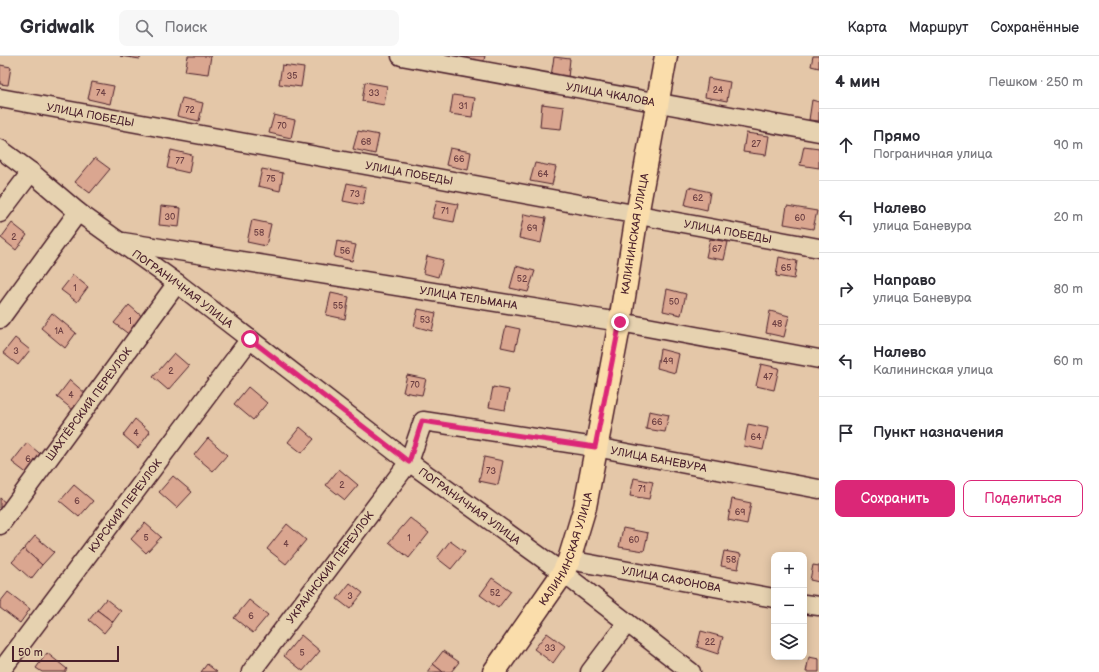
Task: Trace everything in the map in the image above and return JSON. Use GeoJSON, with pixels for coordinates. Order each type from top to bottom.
{"type":"FeatureCollection","features":[{"type":"Feature","properties":{"kind":"main road","name":"КАЛИНИНСКАЯ УЛИЦА"},"geometry":{"type":"LineString","coordinates":[[494,672],[566,567],[585,507],[595,447],[620,322],[637,215],[666,56]]}},
{"type":"Feature","properties":{"kind":"street","name":"УЛИЦА ЧКАЛОВА"},"geometry":{"type":"LineString","coordinates":[[402,56],[819,132]]}},
{"type":"Feature","properties":{"kind":"street","name":"УЛИЦА ПОБЕДЫ"},"geometry":{"type":"LineString","coordinates":[[0,98],[819,248]]}},
{"type":"Feature","properties":{"kind":"street","name":"ПОГРАНИЧНАЯ УЛИЦА"},"geometry":{"type":"LineString","coordinates":[[0,150],[31,172],[78,212],[177,283],[409,462],[566,567],[626,623],[691,672]]}},
{"type":"Feature","properties":{"kind":"street"},"geometry":{"type":"LineString","coordinates":[[0,213],[31,172]]}},
{"type":"Feature","properties":{"kind":"street"},"geometry":{"type":"LineString","coordinates":[[0,319],[78,212]]}},
{"type":"Feature","properties":{"kind":"street","name":"УЛИЦА ТЕЛЬМАНА"},"geometry":{"type":"LineString","coordinates":[[118,241],[620,322],[819,359]]}},
{"type":"Feature","properties":{"kind":"street","name":"ШАХТЁРСКИЙ ПЕРЕУЛОК"},"geometry":{"type":"LineString","coordinates":[[0,525],[177,283]]}},
{"type":"Feature","properties":{"kind":"street","name":"КУРСКИЙ ПЕРЕУЛОК"},"geometry":{"type":"LineString","coordinates":[[0,672],[250,339]]}},
{"type":"Feature","properties":{"kind":"street","name":"УЛИЦА БАНЕВУРА"},"geometry":{"type":"LineString","coordinates":[[409,462],[422,421],[595,447],[819,488]]}},
{"type":"Feature","properties":{"kind":"street","name":"УКРАИНСКИЙ ПЕРЕУЛОК"},"geometry":{"type":"LineString","coordinates":[[251,672],[409,462]]}},
{"type":"Feature","properties":{"kind":"street","name":"УЛИЦА САФОНОВА"},"geometry":{"type":"LineString","coordinates":[[566,567],[771,598]]}},
{"type":"Feature","properties":{"kind":"street"},"geometry":{"type":"LineString","coordinates":[[807,604],[819,606]]}},
{"type":"Feature","properties":{"kind":"street"},"geometry":{"type":"LineString","coordinates":[[590,672],[626,623]]}},
{"type":"Feature","properties":{"kind":"building"},"geometry":{"type":"Polygon","coordinates":[[[120,56],[141,56],[140,59],[120,56]]]}},
{"type":"Feature","properties":{"kind":"building"},"geometry":{"type":"Polygon","coordinates":[[[188,56],[211,56],[208,74],[185,71],[188,56]]]}},
{"type":"Feature","properties":{"kind":"building"},"geometry":{"type":"Polygon","coordinates":[[[462,56],[485,56],[483,64],[461,61],[462,56]]]}},
{"type":"Feature","properties":{"kind":"building"},"geometry":{"type":"Polygon","coordinates":[[[813,56],[819,56],[819,68],[811,66],[813,56]]]}},
{"type":"Feature","properties":{"kind":"building"},"geometry":{"type":"Polygon","coordinates":[[[554,57],[570,59],[568,78],[551,76],[554,57]]]}},
{"type":"Feature","properties":{"kind":"building"},"geometry":{"type":"Polygon","coordinates":[[[0,65],[11,67],[8,85],[0,84],[0,65]]]}},
{"type":"Feature","properties":{"kind":"building"},"geometry":{"type":"Polygon","coordinates":[[[282,65],[304,68],[301,87],[279,84],[282,65]]]}},
{"type":"Feature","properties":{"kind":"building"},"geometry":{"type":"Polygon","coordinates":[[[708,78],[730,82],[727,101],[705,97],[708,78]]]}},
{"type":"Feature","properties":{"kind":"building"},"geometry":{"type":"Polygon","coordinates":[[[92,82],[114,86],[110,104],[88,99],[92,82]]]}},
{"type":"Feature","properties":{"kind":"building"},"geometry":{"type":"Polygon","coordinates":[[[365,82],[387,86],[384,105],[362,101],[365,82]]]}},
{"type":"Feature","properties":{"kind":"building"},"geometry":{"type":"Polygon","coordinates":[[[453,95],[475,98],[472,117],[450,114],[453,95]]]}},
{"type":"Feature","properties":{"kind":"building"},"geometry":{"type":"Polygon","coordinates":[[[182,98],[203,103],[199,121],[177,116],[182,98]]]}},
{"type":"Feature","properties":{"kind":"building"},"geometry":{"type":"Polygon","coordinates":[[[812,100],[819,102],[819,121],[809,120],[812,100]]]}},
{"type":"Feature","properties":{"kind":"building"},"geometry":{"type":"Polygon","coordinates":[[[542,104],[564,107],[561,129],[540,127],[542,104]]]}},
{"type":"Feature","properties":{"kind":"building"},"geometry":{"type":"Polygon","coordinates":[[[274,115],[295,120],[291,138],[269,133],[274,115]]]}},
{"type":"Feature","properties":{"kind":"building"},"geometry":{"type":"Polygon","coordinates":[[[358,131],[379,135],[375,154],[353,149],[358,131]]]}},
{"type":"Feature","properties":{"kind":"building"},"geometry":{"type":"Polygon","coordinates":[[[746,133],[769,136],[766,155],[743,152],[746,133]]]}},
{"type":"Feature","properties":{"kind":"building"},"geometry":{"type":"Polygon","coordinates":[[[804,146],[819,148],[819,168],[800,165],[804,146]]]}},
{"type":"Feature","properties":{"kind":"building"},"geometry":{"type":"Polygon","coordinates":[[[450,148],[471,152],[468,170],[446,165],[450,148]]]}},
{"type":"Feature","properties":{"kind":"building"},"geometry":{"type":"Polygon","coordinates":[[[171,150],[192,155],[189,173],[167,168],[171,150]]]}},
{"type":"Feature","properties":{"kind":"building"},"geometry":{"type":"Polygon","coordinates":[[[95,158],[110,169],[90,193],[75,182],[95,158]]]}},
{"type":"Feature","properties":{"kind":"building"},"geometry":{"type":"Polygon","coordinates":[[[535,163],[556,167],[552,185],[530,181],[535,163]]]}},
{"type":"Feature","properties":{"kind":"building"},"geometry":{"type":"Polygon","coordinates":[[[262,169],[283,173],[280,191],[258,186],[262,169]]]}},
{"type":"Feature","properties":{"kind":"building"},"geometry":{"type":"Polygon","coordinates":[[[347,183],[366,187],[363,205],[343,201],[347,183]]]}},
{"type":"Feature","properties":{"kind":"building"},"geometry":{"type":"Polygon","coordinates":[[[689,187],[710,192],[707,210],[685,205],[689,187]]]}},
{"type":"Feature","properties":{"kind":"building"},"geometry":{"type":"Polygon","coordinates":[[[437,200],[458,204],[454,222],[432,218],[437,200]]]}},
{"type":"Feature","properties":{"kind":"building"},"geometry":{"type":"Polygon","coordinates":[[[161,206],[181,208],[179,227],[159,225],[161,206]]]}},
{"type":"Feature","properties":{"kind":"building"},"geometry":{"type":"Polygon","coordinates":[[[787,206],[817,211],[813,229],[784,224],[787,206]]]}},
{"type":"Feature","properties":{"kind":"building"},"geometry":{"type":"Polygon","coordinates":[[[524,214],[546,218],[541,243],[519,238],[524,214]]]}},
{"type":"Feature","properties":{"kind":"building"},"geometry":{"type":"Polygon","coordinates":[[[252,220],[271,224],[266,246],[247,242],[252,220]]]}},
{"type":"Feature","properties":{"kind":"building"},"geometry":{"type":"Polygon","coordinates":[[[12,223],[27,235],[16,250],[1,238],[12,223]]]}},
{"type":"Feature","properties":{"kind":"building"},"geometry":{"type":"Polygon","coordinates":[[[710,239],[728,242],[724,260],[706,257],[710,239]]]}},
{"type":"Feature","properties":{"kind":"building"},"geometry":{"type":"Polygon","coordinates":[[[337,241],[356,245],[352,261],[334,257],[337,241]]]}},
{"type":"Feature","properties":{"kind":"building"},"geometry":{"type":"Polygon","coordinates":[[[427,256],[443,260],[438,277],[423,273],[427,256]]]}},
{"type":"Feature","properties":{"kind":"building"},"geometry":{"type":"Polygon","coordinates":[[[779,257],[797,261],[794,279],[776,276],[779,257]]]}},
{"type":"Feature","properties":{"kind":"building"},"geometry":{"type":"Polygon","coordinates":[[[516,266],[535,271],[528,292],[510,288],[516,266]]]}},
{"type":"Feature","properties":{"kind":"building"},"geometry":{"type":"Polygon","coordinates":[[[73,275],[88,287],[77,302],[61,290],[73,275]]]}},
{"type":"Feature","properties":{"kind":"building"},"geometry":{"type":"Polygon","coordinates":[[[667,289],[686,294],[681,315],[663,311],[667,289]]]}},
{"type":"Feature","properties":{"kind":"building"},"geometry":{"type":"Polygon","coordinates":[[[331,293],[349,297],[345,319],[326,315],[331,293]]]}},
{"type":"Feature","properties":{"kind":"building"},"geometry":{"type":"Polygon","coordinates":[[[129,305],[145,319],[131,336],[114,323],[129,305]]]}},
{"type":"Feature","properties":{"kind":"building"},"geometry":{"type":"Polygon","coordinates":[[[418,309],[436,313],[432,331],[414,326],[418,309]]]}},
{"type":"Feature","properties":{"kind":"building"},"geometry":{"type":"Polygon","coordinates":[[[770,311],[789,316],[784,337],[766,333],[770,311]]]}},
{"type":"Feature","properties":{"kind":"building"},"geometry":{"type":"Polygon","coordinates":[[[52,313],[76,333],[65,348],[41,328],[52,313]]]}},
{"type":"Feature","properties":{"kind":"building"},"geometry":{"type":"Polygon","coordinates":[[[506,326],[520,329],[515,350],[501,347],[506,326]]]}},
{"type":"Feature","properties":{"kind":"building"},"geometry":{"type":"Polygon","coordinates":[[[15,338],[30,350],[18,365],[3,353],[15,338]]]}},
{"type":"Feature","properties":{"kind":"building"},"geometry":{"type":"Polygon","coordinates":[[[660,349],[679,354],[675,373],[657,368],[660,349]]]}},
{"type":"Feature","properties":{"kind":"building"},"geometry":{"type":"Polygon","coordinates":[[[174,353],[189,366],[168,390],[153,377],[174,353]]]}},
{"type":"Feature","properties":{"kind":"building"},"geometry":{"type":"Polygon","coordinates":[[[761,364],[779,368],[774,390],[756,386],[761,364]]]}},
{"type":"Feature","properties":{"kind":"building"},"geometry":{"type":"Polygon","coordinates":[[[407,375],[426,379],[422,395],[403,392],[407,375]]]}},
{"type":"Feature","properties":{"kind":"building"},"geometry":{"type":"Polygon","coordinates":[[[70,380],[86,394],[73,410],[57,397],[70,380]]]}},
{"type":"Feature","properties":{"kind":"building"},"geometry":{"type":"Polygon","coordinates":[[[248,387],[267,403],[253,420],[234,404],[248,387]]]}},
{"type":"Feature","properties":{"kind":"building"},"geometry":{"type":"Polygon","coordinates":[[[493,387],[509,390],[505,410],[489,407],[493,387]]]}},
{"type":"Feature","properties":{"kind":"building"},"geometry":{"type":"Polygon","coordinates":[[[649,411],[669,415],[665,432],[646,429],[649,411]]]}},
{"type":"Feature","properties":{"kind":"building"},"geometry":{"type":"Polygon","coordinates":[[[135,419],[150,432],[138,448],[123,435],[135,419]]]}},
{"type":"Feature","properties":{"kind":"building"},"geometry":{"type":"Polygon","coordinates":[[[748,424],[768,428],[763,450],[744,446],[748,424]]]}},
{"type":"Feature","properties":{"kind":"building"},"geometry":{"type":"Polygon","coordinates":[[[300,427],[314,439],[302,453],[288,442],[300,427]]]}},
{"type":"Feature","properties":{"kind":"building"},"geometry":{"type":"Polygon","coordinates":[[[208,438],[227,455],[213,471],[194,455],[208,438]]]}},
{"type":"Feature","properties":{"kind":"building"},"geometry":{"type":"Polygon","coordinates":[[[27,443],[44,457],[29,475],[12,462],[27,443]]]}},
{"type":"Feature","properties":{"kind":"building"},"geometry":{"type":"Polygon","coordinates":[[[484,457],[503,461],[498,485],[479,481],[484,457]]]}},
{"type":"Feature","properties":{"kind":"building"},"geometry":{"type":"Polygon","coordinates":[[[339,469],[358,485],[345,500],[326,485],[339,469]]]}},
{"type":"Feature","properties":{"kind":"building"},"geometry":{"type":"Polygon","coordinates":[[[173,476],[192,492],[177,508],[159,492],[173,476]]]}},
{"type":"Feature","properties":{"kind":"building"},"geometry":{"type":"Polygon","coordinates":[[[634,478],[653,482],[649,499],[630,496],[634,478]]]}},
{"type":"Feature","properties":{"kind":"building"},"geometry":{"type":"Polygon","coordinates":[[[74,485],[93,501],[79,517],[60,501],[74,485]]]}},
{"type":"Feature","properties":{"kind":"building"},"geometry":{"type":"Polygon","coordinates":[[[0,498],[7,504],[0,512],[0,498]]]}},
{"type":"Feature","properties":{"kind":"building"},"geometry":{"type":"Polygon","coordinates":[[[732,499],[751,503],[747,524],[728,520],[732,499]]]}},
{"type":"Feature","properties":{"kind":"building"},"geometry":{"type":"Polygon","coordinates":[[[410,518],[429,533],[409,558],[389,542],[410,518]]]}},
{"type":"Feature","properties":{"kind":"building"},"geometry":{"type":"Polygon","coordinates":[[[145,523],[161,537],[146,553],[131,539],[145,523]]]}},
{"type":"Feature","properties":{"kind":"building"},"geometry":{"type":"Polygon","coordinates":[[[287,524],[306,540],[286,564],[267,549],[287,524]]]}},
{"type":"Feature","properties":{"kind":"building"},"geometry":{"type":"Polygon","coordinates":[[[623,528],[648,533],[644,551],[619,547],[623,528]]]}},
{"type":"Feature","properties":{"kind":"building"},"geometry":{"type":"Polygon","coordinates":[[[35,536],[54,552],[42,565],[24,549],[35,536]]]}},
{"type":"Feature","properties":{"kind":"building"},"geometry":{"type":"Polygon","coordinates":[[[450,541],[465,552],[451,569],[437,558],[450,541]]]}},
{"type":"Feature","properties":{"kind":"building"},"geometry":{"type":"Polygon","coordinates":[[[24,549],[42,565],[31,579],[12,562],[24,549]]]}},
{"type":"Feature","properties":{"kind":"building"},"geometry":{"type":"Polygon","coordinates":[[[724,551],[741,554],[738,569],[721,566],[724,551]]]}},
{"type":"Feature","properties":{"kind":"building"},"geometry":{"type":"Polygon","coordinates":[[[813,565],[819,566],[819,582],[810,580],[813,565]]]}},
{"type":"Feature","properties":{"kind":"building"},"geometry":{"type":"Polygon","coordinates":[[[492,578],[511,591],[498,608],[480,595],[492,578]]]}},
{"type":"Feature","properties":{"kind":"building"},"geometry":{"type":"Polygon","coordinates":[[[350,583],[363,593],[350,609],[337,599],[350,583]]]}},
{"type":"Feature","properties":{"kind":"building"},"geometry":{"type":"Polygon","coordinates":[[[8,592],[30,609],[20,623],[0,608],[0,602],[8,592]]]}},
{"type":"Feature","properties":{"kind":"building"},"geometry":{"type":"Polygon","coordinates":[[[106,599],[121,611],[113,622],[97,610],[106,599]]]}},
{"type":"Feature","properties":{"kind":"building"},"geometry":{"type":"Polygon","coordinates":[[[249,600],[268,615],[253,633],[234,618],[249,600]]]}},
{"type":"Feature","properties":{"kind":"building"},"geometry":{"type":"Polygon","coordinates":[[[97,610],[113,622],[104,633],[89,620],[97,610]]]}},
{"type":"Feature","properties":{"kind":"building"},"geometry":{"type":"Polygon","coordinates":[[[701,631],[723,637],[718,654],[697,647],[701,631]]]}},
{"type":"Feature","properties":{"kind":"building"},"geometry":{"type":"Polygon","coordinates":[[[547,633],[565,646],[553,663],[534,649],[547,633]]]}},
{"type":"Feature","properties":{"kind":"building"},"geometry":{"type":"Polygon","coordinates":[[[301,635],[320,651],[303,671],[284,656],[301,635]]]}},
{"type":"Feature","properties":{"kind":"building"},"geometry":{"type":"Polygon","coordinates":[[[443,651],[459,662],[451,672],[443,672],[433,664],[443,651]]]}},
{"type":"Feature","properties":{"kind":"building"},"geometry":{"type":"Polygon","coordinates":[[[47,653],[67,669],[65,672],[42,672],[36,668],[47,653]]]}},
{"type":"Feature","properties":{"kind":"building"},"geometry":{"type":"Polygon","coordinates":[[[809,657],[819,659],[819,672],[806,672],[809,657]]]}},
{"type":"Feature","properties":{"kind":"building"},"geometry":{"type":"Polygon","coordinates":[[[207,664],[217,672],[201,672],[207,664]]]}},
{"type":"Feature","properties":{"kind":"building"},"geometry":{"type":"Polygon","coordinates":[[[433,664],[443,672],[427,672],[433,664]]]}},
{"type":"Feature","properties":{"kind":"route"},"geometry":{"type":"LineString","coordinates":[[250,339],[409,462],[422,421],[595,447],[620,322]]}}]}
